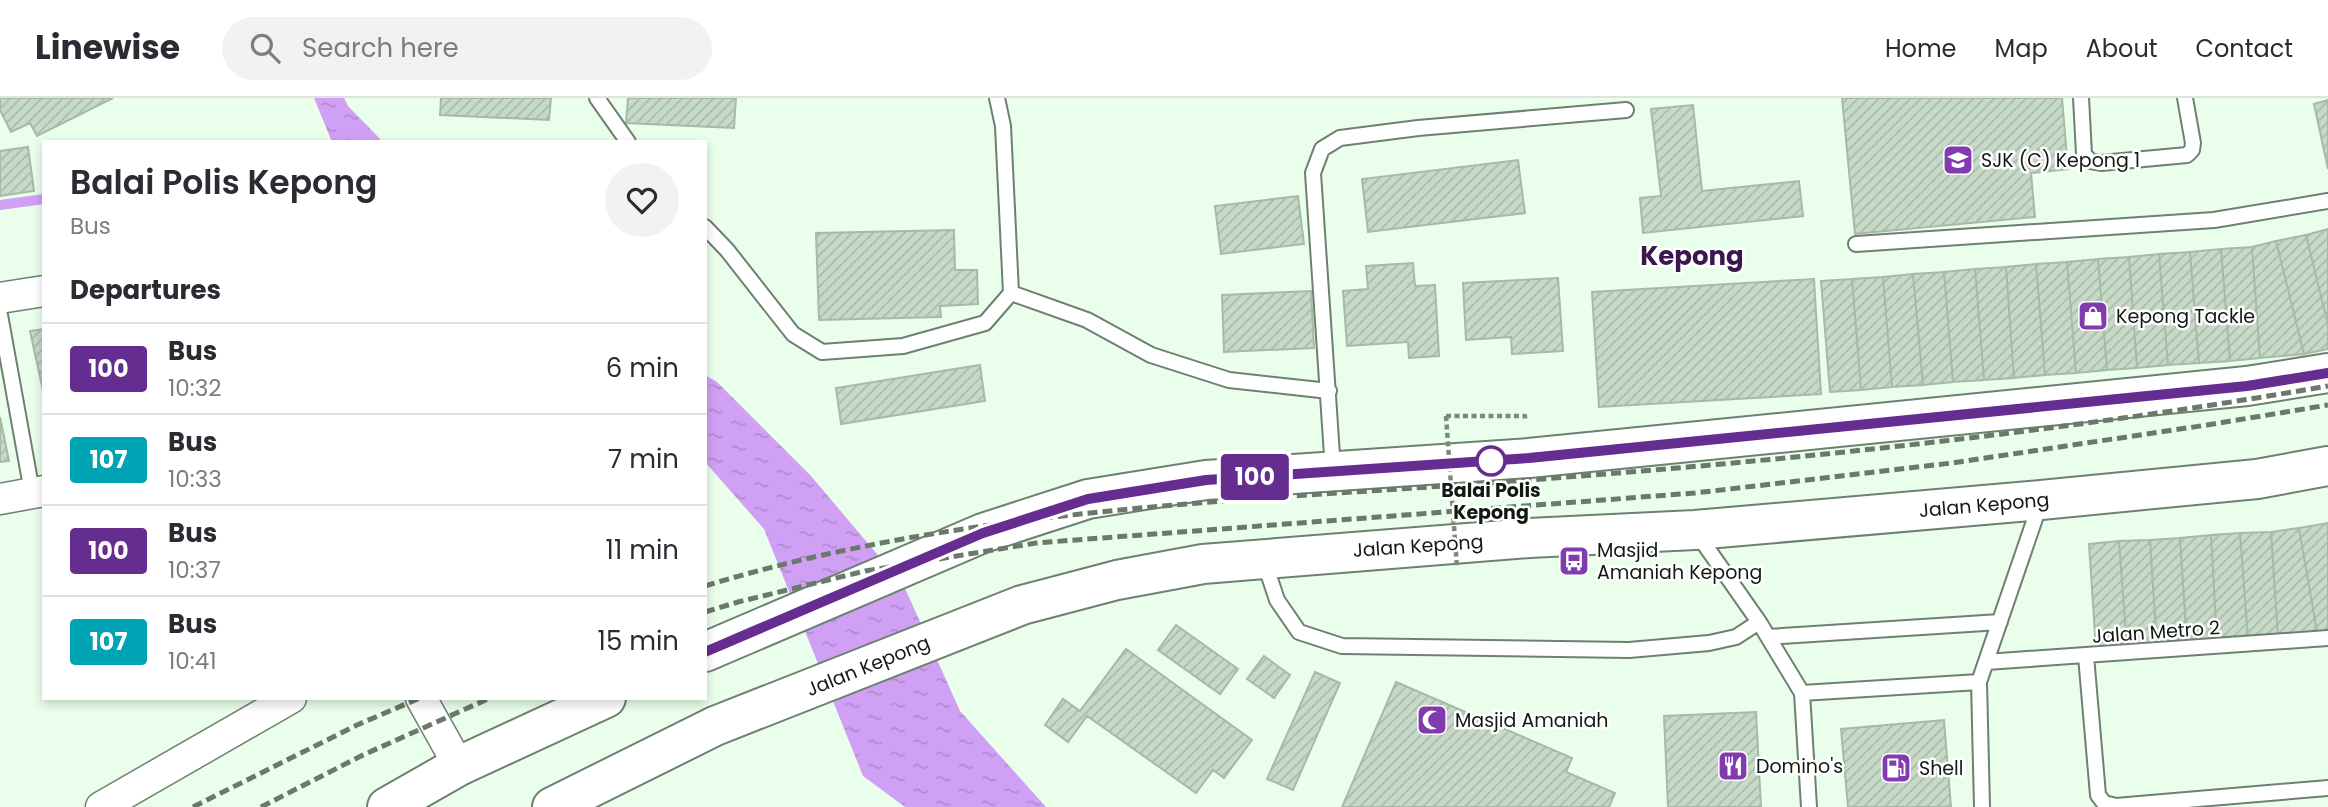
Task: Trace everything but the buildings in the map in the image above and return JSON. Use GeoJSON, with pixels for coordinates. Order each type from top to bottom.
{"type":"FeatureCollection","features":[{"type":"Feature","properties":{"kind":"main road"},"geometry":{"type":"LineString","coordinates":[[707,651],[983,533],[1088,499],[1206,480],[1529,458],[2164,395],[2247,386],[2328,373]]}},
{"type":"Feature","properties":{"kind":"main road","name":"Jalan Kepong"},"geometry":{"type":"LineString","coordinates":[[552,807],[715,726],[1022,605],[1117,580],[1178,568],[1516,539],[1695,530],[2041,500],[2257,479],[2328,466]]}},
{"type":"Feature","properties":{"kind":"main road"},"geometry":{"type":"LineString","coordinates":[[387,807],[460,766],[602,700]]}},
{"type":"Feature","properties":{"kind":"street"},"geometry":{"type":"LineString","coordinates":[[0,298],[42,291]]}},
{"type":"Feature","properties":{"kind":"street"},"geometry":{"type":"LineString","coordinates":[[0,499],[38,492]]}},
{"type":"Feature","properties":{"kind":"street"},"geometry":{"type":"LineString","coordinates":[[101,807],[288,700]]}},
{"type":"Feature","properties":{"kind":"street"},"geometry":{"type":"LineString","coordinates":[[422,700],[460,766]]}},
{"type":"Feature","properties":{"kind":"lane"},"geometry":{"type":"LineString","coordinates":[[597,98],[627,140]]}},
{"type":"Feature","properties":{"kind":"lane"},"geometry":{"type":"LineString","coordinates":[[707,229],[727,250],[793,334],[822,352],[903,346],[985,323],[1011,293],[1003,127],[997,98]]}},
{"type":"Feature","properties":{"kind":"lane"},"geometry":{"type":"LineString","coordinates":[[2081,98],[2084,154],[2090,161],[2101,163],[2187,155],[2192,150],[2193,142],[2185,98]]}},
{"type":"Feature","properties":{"kind":"lane"},"geometry":{"type":"LineString","coordinates":[[1334,472],[1313,173],[1322,149],[1340,138],[1392,131],[1626,110]]}},
{"type":"Feature","properties":{"kind":"lane"},"geometry":{"type":"LineString","coordinates":[[1856,244],[2214,220],[2328,201]]}},
{"type":"Feature","properties":{"kind":"lane"},"geometry":{"type":"LineString","coordinates":[[1011,293],[1087,320],[1151,355],[1229,380],[1329,391]]}},
{"type":"Feature","properties":{"kind":"lane"},"geometry":{"type":"LineString","coordinates":[[0,315],[38,492]]}},
{"type":"Feature","properties":{"kind":"lane"},"geometry":{"type":"LineString","coordinates":[[1982,807],[1979,682],[2041,500]]}},
{"type":"Feature","properties":{"kind":"lane"},"geometry":{"type":"LineString","coordinates":[[1695,530],[1759,622],[1802,693],[1809,807]]}},
{"type":"Feature","properties":{"kind":"lane"},"geometry":{"type":"LineString","coordinates":[[1263,559],[1277,600],[1299,632],[1342,646],[1629,650],[1709,643],[1736,636],[1759,622]]}},
{"type":"Feature","properties":{"kind":"lane"},"geometry":{"type":"LineString","coordinates":[[1768,637],[2000,622]]}},
{"type":"Feature","properties":{"kind":"lane","name":"Jalan Metro 2"},"geometry":{"type":"LineString","coordinates":[[1986,662],[2328,638]]}},
{"type":"Feature","properties":{"kind":"lane"},"geometry":{"type":"LineString","coordinates":[[2086,656],[2098,795],[2104,803],[2116,806],[2328,788]]}},
{"type":"Feature","properties":{"kind":"lane"},"geometry":{"type":"LineString","coordinates":[[1802,693],[1979,682]]}},
{"type":"Feature","properties":{"kind":"path"},"geometry":{"type":"LineString","coordinates":[[1457,568],[1446,416],[1525,416]]}},
{"type":"Feature","properties":{"kind":"water"},"geometry":{"type":"Polygon","coordinates":[[[314,98],[344,98],[348,106],[381,140],[331,140],[314,98]]]}},
{"type":"Feature","properties":{"kind":"water"},"geometry":{"type":"Polygon","coordinates":[[[707,376],[717,382],[811,476],[904,586],[960,711],[1046,807],[905,807],[863,776],[764,529],[707,464],[707,376]]]}},
{"type":"Feature","properties":{"kind":"waterway"},"geometry":{"type":"LineString","coordinates":[[0,205],[42,199]]}},
{"type":"Feature","properties":{"kind":"railway"},"geometry":{"type":"LineString","coordinates":[[707,585],[800,560],[897,540],[994,525],[1191,504],[1592,475],[1909,445],[2119,419],[2328,386]]}},
{"type":"Feature","properties":{"kind":"railway"},"geometry":{"type":"LineString","coordinates":[[707,611],[865,571],[1036,543],[1695,493],[1952,463],[2328,405]]}},
{"type":"Feature","properties":{"kind":"railway"},"geometry":{"type":"LineString","coordinates":[[193,807],[357,725],[415,700]]}},
{"type":"Feature","properties":{"kind":"railway"},"geometry":{"type":"LineString","coordinates":[[261,807],[363,755],[486,700]]}},
{"type":"Feature","properties":{"kind":"bus line","name":"100"},"geometry":{"type":"LineString","coordinates":[[707,651],[983,533],[1088,499],[1206,480],[1529,458],[2247,386],[2328,373]]}},
{"type":"Feature","properties":{"kind":"place","name":"SJK (C) Kepong 1"},"geometry":{"type":"Point","coordinates":[1958,160]}},
{"type":"Feature","properties":{"kind":"place","name":"Kepong Tackle"},"geometry":{"type":"Point","coordinates":[2093,316]}},
{"type":"Feature","properties":{"kind":"place","name":"Balai Polis Kepong"},"geometry":{"type":"Point","coordinates":[1491,461]}},
{"type":"Feature","properties":{"kind":"place","name":"Masjid Amaniah Kepong"},"geometry":{"type":"Point","coordinates":[1574,561]}},
{"type":"Feature","properties":{"kind":"place","name":"Masjid Amaniah"},"geometry":{"type":"Point","coordinates":[1432,720]}},
{"type":"Feature","properties":{"kind":"place","name":"Domino's"},"geometry":{"type":"Point","coordinates":[1733,766]}},
{"type":"Feature","properties":{"kind":"place","name":"Shell"},"geometry":{"type":"Point","coordinates":[1896,768]}},
{"type":"Feature","properties":{"kind":"district","name":"Kepong"},"geometry":{"type":"Point","coordinates":[1692,256]}}]}
